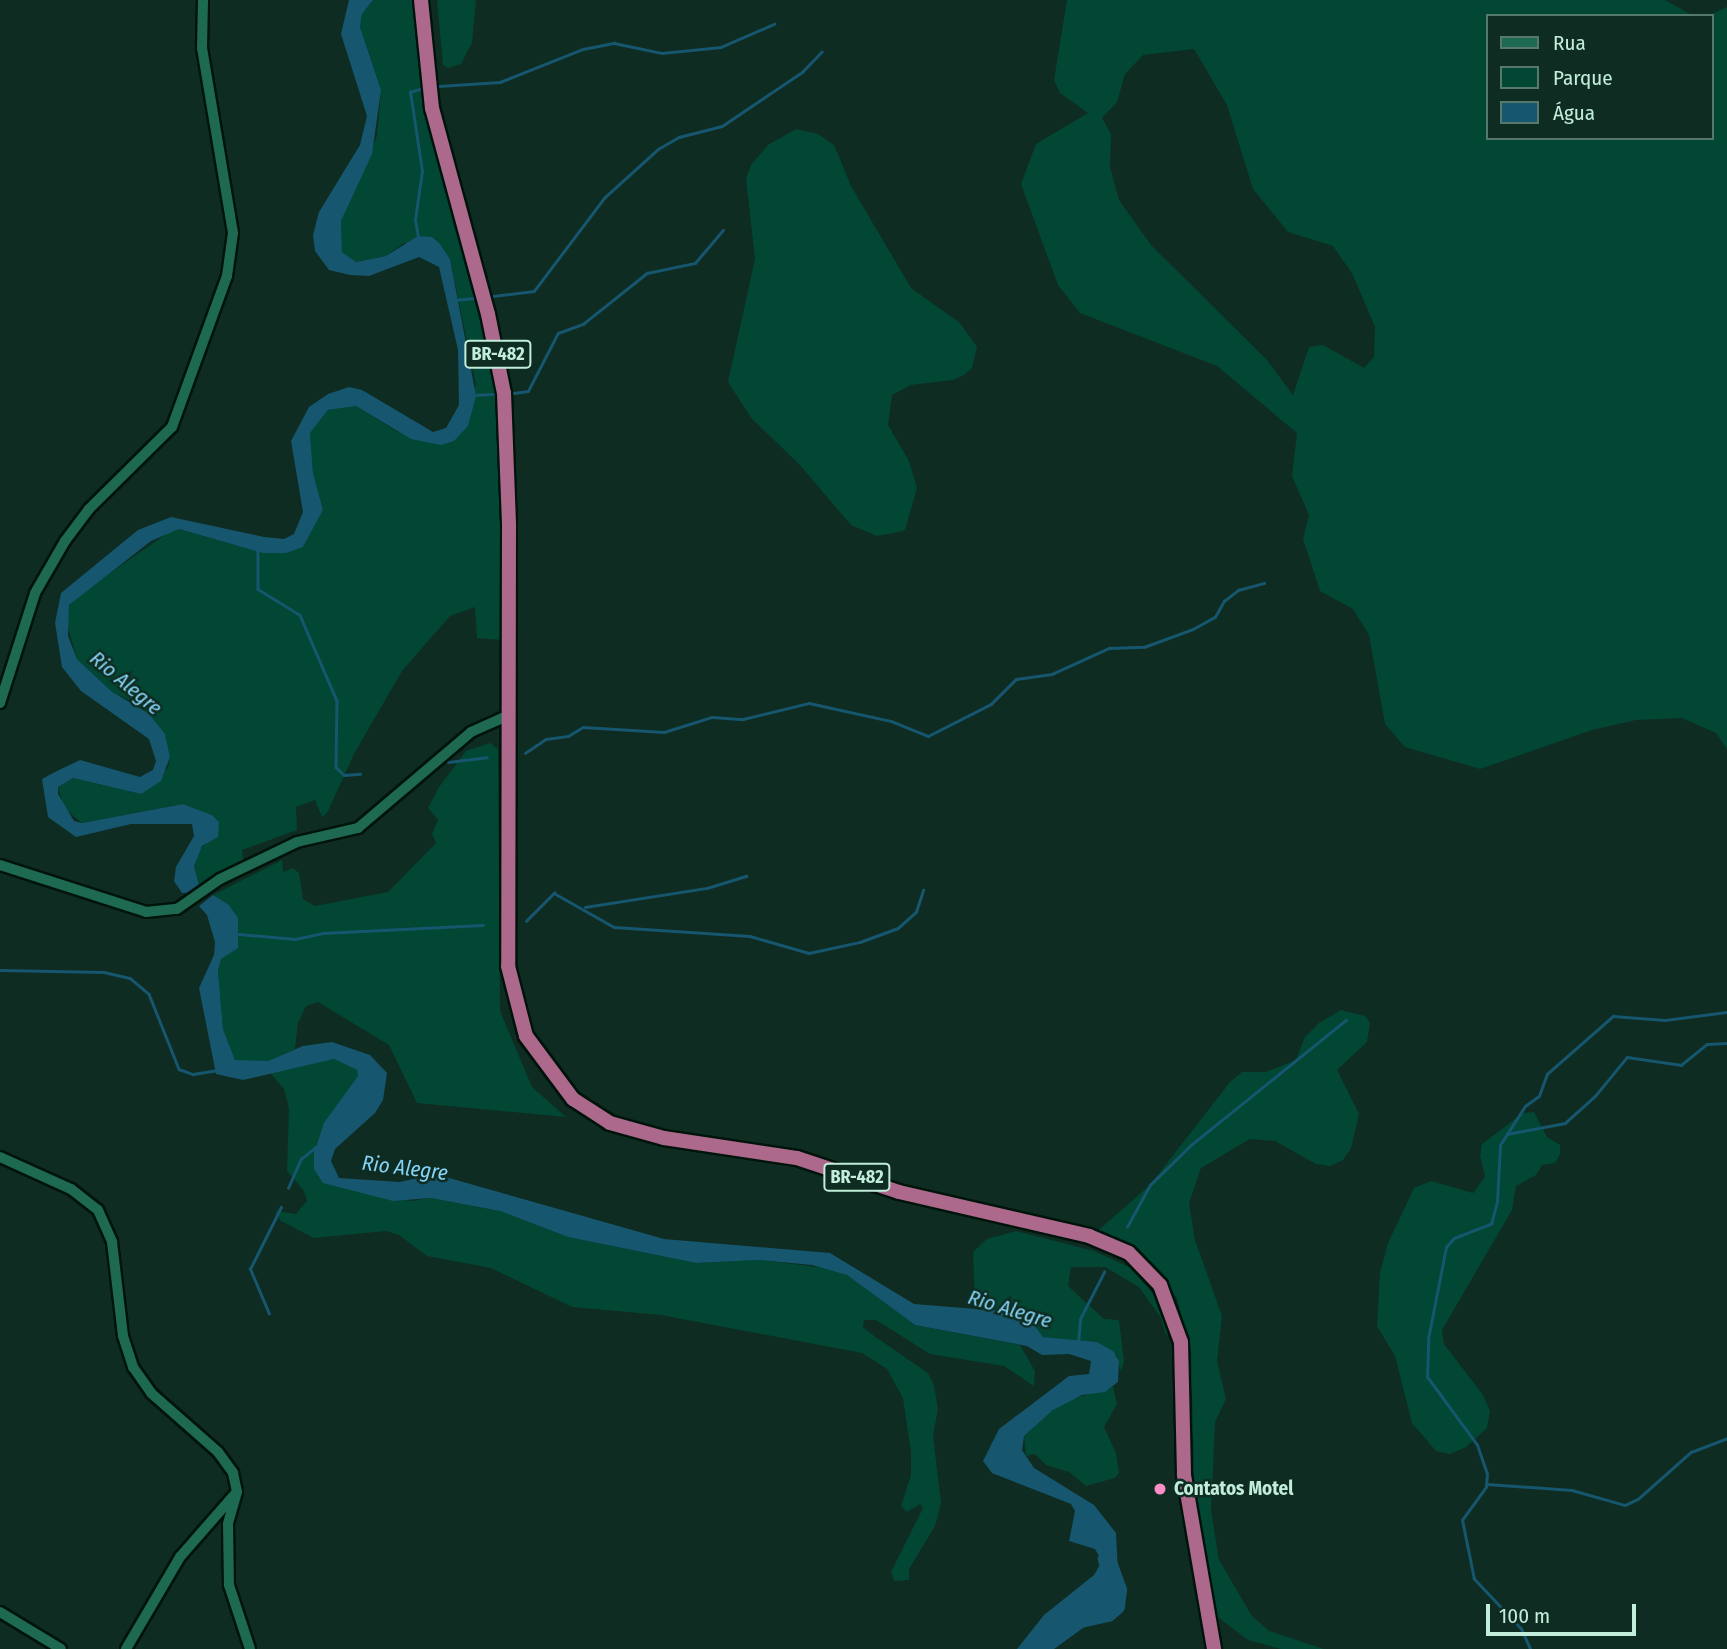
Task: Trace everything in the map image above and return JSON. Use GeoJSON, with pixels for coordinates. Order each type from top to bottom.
{"type":"FeatureCollection","features":[{"type":"Feature","properties":{"kind":"highway","name":"BR-482"},"geometry":{"type":"LineString","coordinates":[[421,0],[432,108],[488,314],[504,393],[509,525],[508,966],[526,1036],[541,1062],[573,1099],[610,1123],[637,1132],[797,1158],[918,1197],[1089,1236],[1129,1253],[1160,1285],[1181,1342],[1184,1475],[1214,1649]]}},
{"type":"Feature","properties":{"kind":"street"},"geometry":{"type":"LineString","coordinates":[[0,703],[35,593],[58,552],[89,509],[172,427],[227,276],[233,233],[202,48],[203,0]]}},
{"type":"Feature","properties":{"kind":"street"},"geometry":{"type":"LineString","coordinates":[[0,865],[146,912],[177,909],[205,889],[297,842],[358,828],[471,732],[507,716]]}},
{"type":"Feature","properties":{"kind":"street"},"geometry":{"type":"LineString","coordinates":[[0,1157],[71,1188],[98,1210],[112,1242],[123,1336],[133,1367],[151,1393],[229,1464],[237,1492],[228,1530],[231,1600],[250,1649]]}},
{"type":"Feature","properties":{"kind":"street"},"geometry":{"type":"LineString","coordinates":[[126,1649],[180,1557],[237,1492]]}},
{"type":"Feature","properties":{"kind":"street"},"geometry":{"type":"LineString","coordinates":[[207,1526],[228,1530]]}},
{"type":"Feature","properties":{"kind":"street"},"geometry":{"type":"LineString","coordinates":[[0,1612],[61,1649]]}},
{"type":"Feature","properties":{"kind":"green space"},"geometry":{"type":"Polygon","coordinates":[[[373,0],[418,0],[431,133],[496,368],[505,439],[502,640],[477,638],[475,607],[450,616],[402,671],[355,752],[327,813],[322,817],[315,800],[296,807],[297,830],[242,850],[244,867],[209,892],[199,885],[194,866],[197,853],[208,841],[212,815],[183,804],[82,823],[64,808],[58,787],[73,778],[141,794],[168,768],[170,757],[165,734],[136,704],[111,691],[77,659],[66,621],[69,606],[82,592],[168,533],[179,529],[231,544],[303,547],[323,510],[313,474],[310,433],[328,410],[356,406],[398,432],[441,445],[476,385],[450,259],[440,244],[404,243],[386,256],[355,262],[342,253],[341,221],[377,136],[381,90],[360,27],[362,14],[373,0]]]}},
{"type":"Feature","properties":{"kind":"green space"},"geometry":{"type":"Polygon","coordinates":[[[437,0],[476,0],[472,43],[461,64],[448,68],[443,65],[437,0]]]}},
{"type":"Feature","properties":{"kind":"green space"},"geometry":{"type":"Polygon","coordinates":[[[1067,0],[1665,0],[1690,14],[1486,14],[1486,140],[1713,140],[1711,14],[1727,7],[1727,749],[1716,733],[1682,718],[1636,720],[1592,730],[1480,769],[1405,747],[1385,724],[1369,635],[1353,609],[1320,591],[1303,539],[1309,515],[1292,476],[1297,433],[1217,366],[1080,313],[1058,285],[1021,184],[1036,144],[1088,113],[1060,93],[1054,80],[1067,0]],[[1194,49],[1143,55],[1125,74],[1117,102],[1102,118],[1111,134],[1110,167],[1119,200],[1151,245],[1267,360],[1293,395],[1309,347],[1323,345],[1364,368],[1374,357],[1375,327],[1352,273],[1333,246],[1288,232],[1253,189],[1227,105],[1194,49]]]}},
{"type":"Feature","properties":{"kind":"green space"},"geometry":{"type":"Polygon","coordinates":[[[796,129],[818,134],[834,145],[851,186],[911,288],[960,323],[977,347],[972,368],[964,375],[953,380],[911,385],[892,395],[888,425],[909,461],[917,488],[905,530],[899,532],[877,536],[851,525],[800,465],[752,419],[728,382],[755,259],[746,179],[751,165],[768,145],[796,129]]]}},
{"type":"Feature","properties":{"kind":"green space"},"geometry":{"type":"Polygon","coordinates":[[[490,743],[498,749],[500,1011],[532,1087],[566,1117],[417,1103],[389,1045],[318,1002],[306,1006],[298,1023],[295,1049],[268,1061],[235,1061],[223,1029],[218,970],[228,904],[213,895],[282,860],[283,872],[293,868],[299,873],[303,899],[315,906],[388,892],[436,843],[432,834],[438,820],[428,808],[439,787],[466,751],[490,743]]]}},
{"type":"Feature","properties":{"kind":"green space"},"geometry":{"type":"Polygon","coordinates":[[[1341,1010],[1365,1016],[1370,1023],[1367,1042],[1337,1070],[1359,1114],[1351,1148],[1343,1160],[1330,1166],[1316,1164],[1275,1141],[1250,1139],[1201,1168],[1189,1203],[1195,1240],[1222,1316],[1217,1361],[1226,1399],[1215,1422],[1211,1510],[1219,1560],[1252,1616],[1269,1631],[1324,1649],[1281,1649],[1248,1640],[1215,1615],[1194,1482],[1191,1352],[1177,1298],[1144,1259],[1093,1235],[1150,1185],[1230,1082],[1242,1072],[1266,1072],[1296,1060],[1305,1037],[1319,1023],[1341,1010]]]}},
{"type":"Feature","properties":{"kind":"green space"},"geometry":{"type":"Polygon","coordinates":[[[334,1059],[357,1070],[359,1087],[349,1111],[332,1127],[318,1177],[411,1201],[431,1198],[500,1211],[568,1237],[696,1263],[759,1260],[826,1268],[847,1275],[915,1325],[1020,1345],[1035,1371],[1034,1386],[1004,1366],[930,1354],[876,1320],[864,1320],[863,1327],[928,1373],[934,1385],[938,1409],[933,1436],[941,1503],[935,1526],[909,1569],[909,1580],[894,1581],[891,1572],[923,1508],[920,1504],[907,1512],[901,1506],[911,1475],[911,1452],[903,1398],[887,1369],[862,1353],[661,1315],[572,1307],[491,1268],[427,1256],[399,1235],[386,1231],[314,1238],[281,1221],[275,1211],[296,1214],[307,1201],[304,1191],[287,1171],[289,1108],[284,1089],[270,1073],[334,1059]]]}},
{"type":"Feature","properties":{"kind":"green space"},"geometry":{"type":"Polygon","coordinates":[[[1534,1112],[1547,1137],[1560,1145],[1560,1154],[1555,1163],[1542,1165],[1536,1175],[1516,1186],[1512,1210],[1442,1330],[1444,1344],[1483,1395],[1490,1411],[1487,1428],[1466,1447],[1450,1454],[1436,1451],[1412,1423],[1395,1356],[1377,1326],[1380,1272],[1388,1243],[1414,1188],[1431,1181],[1473,1193],[1485,1177],[1480,1156],[1482,1144],[1523,1113],[1534,1112]]]}},
{"type":"Feature","properties":{"kind":"green space"},"geometry":{"type":"Polygon","coordinates":[[[1016,1231],[1094,1251],[1131,1268],[1153,1294],[1170,1334],[1166,1335],[1161,1318],[1139,1287],[1105,1267],[1071,1267],[1068,1286],[1104,1319],[1119,1320],[1124,1361],[1121,1372],[1117,1356],[1097,1342],[1042,1337],[1015,1313],[975,1307],[973,1252],[987,1239],[1016,1231]]]}},
{"type":"Feature","properties":{"kind":"green space"},"geometry":{"type":"Polygon","coordinates":[[[1113,1387],[1117,1404],[1104,1427],[1116,1453],[1119,1473],[1115,1478],[1086,1486],[1069,1472],[1046,1465],[1035,1454],[1026,1456],[1024,1436],[1053,1410],[1068,1400],[1113,1387]]]}},
{"type":"Feature","properties":{"kind":"water"},"geometry":{"type":"Polygon","coordinates":[[[349,0],[373,0],[362,14],[360,27],[381,90],[372,154],[341,221],[342,252],[356,262],[386,256],[418,236],[432,237],[440,244],[450,259],[476,396],[468,426],[454,441],[441,445],[411,439],[356,406],[328,410],[310,433],[313,473],[323,510],[303,547],[286,553],[263,553],[179,529],[151,541],[69,605],[68,636],[77,659],[111,691],[149,714],[165,734],[170,757],[161,781],[141,794],[73,778],[58,787],[58,794],[74,821],[82,823],[183,804],[212,815],[219,822],[218,837],[202,846],[194,866],[199,885],[209,892],[182,893],[174,881],[176,867],[194,836],[192,824],[131,824],[76,837],[48,817],[42,779],[57,771],[80,760],[140,777],[153,770],[156,761],[149,739],[81,691],[62,667],[55,623],[61,593],[138,530],[171,517],[264,537],[284,539],[294,534],[303,512],[291,441],[309,407],[328,394],[349,387],[362,390],[433,432],[446,428],[459,405],[458,350],[439,267],[419,257],[369,276],[350,275],[329,270],[315,251],[313,235],[319,212],[360,145],[367,116],[341,34],[349,0]]]}},
{"type":"Feature","properties":{"kind":"water"},"geometry":{"type":"Polygon","coordinates":[[[213,895],[228,904],[238,918],[238,948],[221,959],[218,970],[223,1029],[235,1060],[268,1061],[303,1046],[332,1042],[370,1055],[387,1073],[383,1100],[375,1113],[335,1149],[331,1161],[339,1178],[400,1182],[435,1174],[664,1239],[830,1253],[914,1304],[1014,1312],[1031,1321],[1043,1337],[1097,1342],[1113,1351],[1119,1361],[1118,1382],[1105,1392],[1082,1395],[1053,1410],[1024,1436],[1022,1450],[1034,1468],[1094,1505],[1116,1533],[1118,1573],[1108,1610],[1054,1649],[1017,1649],[1044,1615],[1094,1575],[1102,1561],[1095,1549],[1069,1541],[1075,1511],[1071,1504],[992,1473],[983,1461],[999,1429],[1069,1376],[1089,1374],[1091,1361],[1069,1354],[1042,1355],[1027,1346],[915,1325],[847,1275],[812,1265],[759,1260],[696,1263],[568,1237],[500,1211],[431,1198],[393,1201],[323,1183],[314,1169],[314,1150],[349,1111],[359,1087],[357,1070],[334,1059],[243,1080],[216,1074],[199,988],[214,955],[215,942],[207,915],[199,906],[213,895]]]}},
{"type":"Feature","properties":{"kind":"waterway"},"geometry":{"type":"LineString","coordinates":[[439,86],[500,82],[583,49],[614,43],[662,53],[721,47],[774,24]]}},
{"type":"Feature","properties":{"kind":"waterway"},"geometry":{"type":"LineString","coordinates":[[493,296],[534,291],[604,198],[658,149],[679,137],[722,126],[802,72],[821,52]]}},
{"type":"Feature","properties":{"kind":"waterway"},"geometry":{"type":"LineString","coordinates":[[418,237],[415,220],[422,171],[410,92],[420,89]]}},
{"type":"Feature","properties":{"kind":"waterway"},"geometry":{"type":"LineString","coordinates":[[514,393],[528,391],[558,333],[583,324],[647,273],[695,263],[723,230]]}},
{"type":"Feature","properties":{"kind":"waterway"},"geometry":{"type":"LineString","coordinates":[[455,300],[473,298]]}},
{"type":"Feature","properties":{"kind":"waterway"},"geometry":{"type":"LineString","coordinates":[[473,395],[494,394]]}},
{"type":"Feature","properties":{"kind":"waterway"},"geometry":{"type":"LineString","coordinates":[[258,551],[258,589],[300,615],[337,701],[336,767],[344,775],[360,774]]}},
{"type":"Feature","properties":{"kind":"waterway"},"geometry":{"type":"LineString","coordinates":[[525,753],[546,739],[568,736],[583,727],[664,732],[712,717],[743,719],[809,703],[891,721],[928,736],[991,704],[1016,679],[1052,674],[1109,648],[1144,647],[1193,629],[1215,617],[1224,601],[1238,590],[1264,583]]}},
{"type":"Feature","properties":{"kind":"waterway"},"geometry":{"type":"LineString","coordinates":[[448,762],[487,757]]}},
{"type":"Feature","properties":{"kind":"waterway"},"geometry":{"type":"LineString","coordinates":[[585,907],[707,888],[746,876]]}},
{"type":"Feature","properties":{"kind":"waterway"},"geometry":{"type":"LineString","coordinates":[[526,921],[554,893],[614,927],[750,936],[809,953],[860,942],[898,928],[916,912],[923,890]]}},
{"type":"Feature","properties":{"kind":"waterway"},"geometry":{"type":"LineString","coordinates":[[239,934],[295,939],[323,933],[483,925]]}},
{"type":"Feature","properties":{"kind":"waterway"},"geometry":{"type":"LineString","coordinates":[[0,970],[104,972],[130,978],[149,994],[179,1069],[193,1074],[218,1070]]}},
{"type":"Feature","properties":{"kind":"waterway"},"geometry":{"type":"LineString","coordinates":[[1530,1649],[1521,1629],[1474,1579],[1462,1520],[1486,1487],[1487,1474],[1477,1445],[1427,1377],[1428,1339],[1446,1247],[1454,1238],[1491,1224],[1497,1201],[1500,1145],[1525,1106],[1539,1096],[1547,1074],[1613,1016],[1665,1020],[1727,1012]]}},
{"type":"Feature","properties":{"kind":"waterway"},"geometry":{"type":"LineString","coordinates":[[1127,1227],[1150,1185],[1191,1145],[1346,1020]]}},
{"type":"Feature","properties":{"kind":"waterway"},"geometry":{"type":"LineString","coordinates":[[1507,1134],[1565,1123],[1595,1096],[1627,1057],[1681,1065],[1707,1044],[1727,1043]]}},
{"type":"Feature","properties":{"kind":"waterway","name":"Rio Alegre"},"geometry":{"type":"LineString","coordinates":[[325,1149],[332,1127],[367,1079]]}},
{"type":"Feature","properties":{"kind":"waterway"},"geometry":{"type":"LineString","coordinates":[[288,1188],[301,1159],[317,1146]]}},
{"type":"Feature","properties":{"kind":"waterway"},"geometry":{"type":"LineString","coordinates":[[269,1314],[250,1269],[281,1207]]}},
{"type":"Feature","properties":{"kind":"waterway"},"geometry":{"type":"LineString","coordinates":[[1078,1343],[1080,1319],[1104,1272]]}},
{"type":"Feature","properties":{"kind":"waterway"},"geometry":{"type":"LineString","coordinates":[[1487,1484],[1572,1490],[1625,1505],[1638,1499],[1691,1452],[1727,1438]]}},
{"type":"Feature","properties":{"kind":"waterway","name":"Rio Alegre"},"geometry":{"type":"LineString","coordinates":[[1081,1619],[1108,1613],[1116,1606],[1118,1590],[1107,1559]]}},
{"type":"Feature","properties":{"kind":"place","name":"Contatos Motel"},"geometry":{"type":"Point","coordinates":[1160,1489]}}]}
